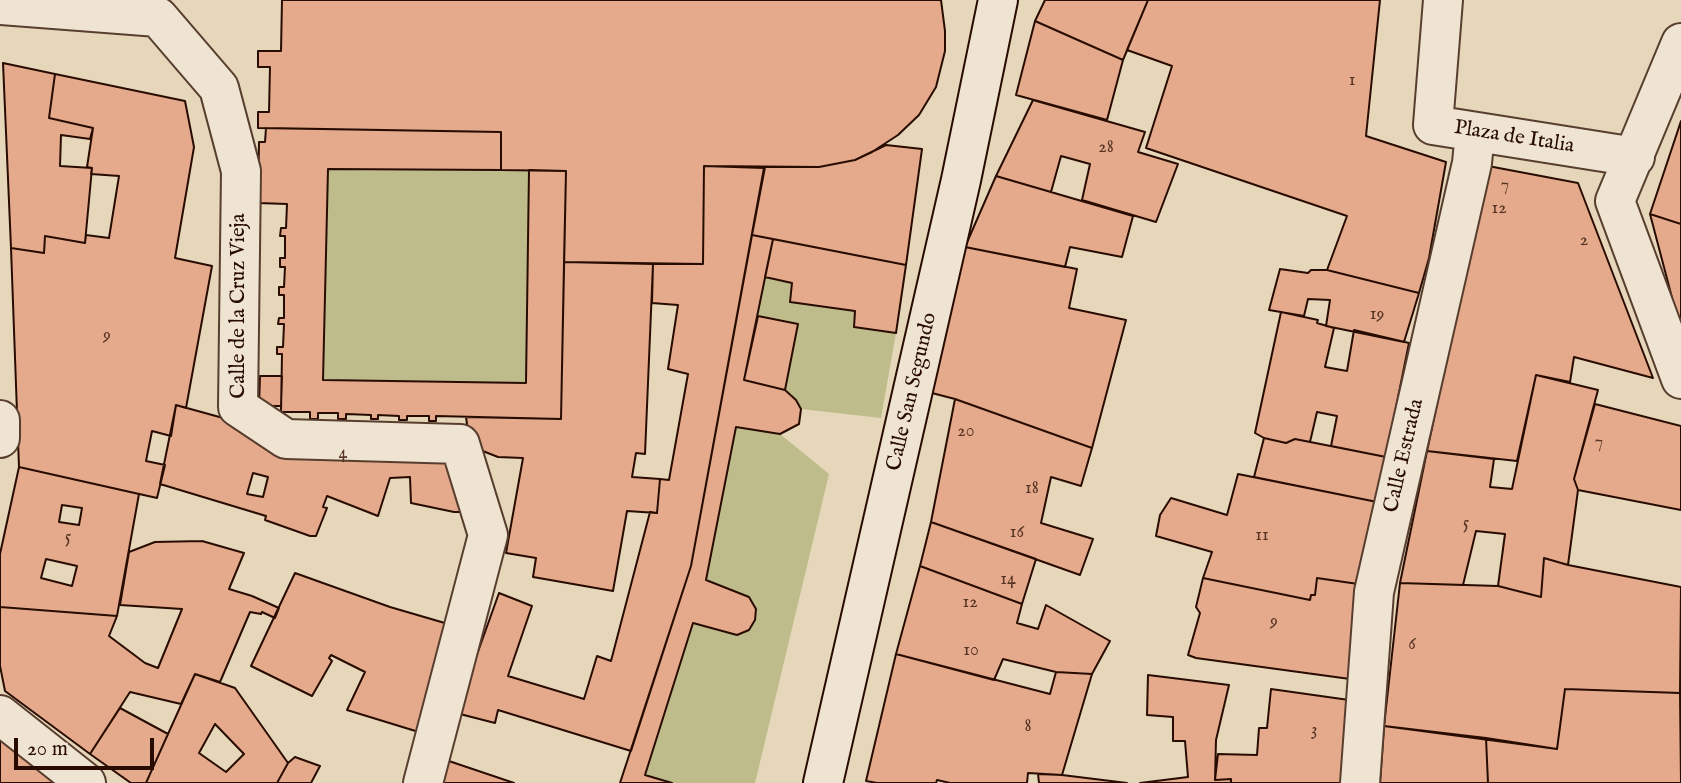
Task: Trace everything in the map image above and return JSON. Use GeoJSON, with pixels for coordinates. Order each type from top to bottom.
{"type":"FeatureCollection","features":[{"type":"Feature","properties":{"kind":"street","name":"Calle San Segundo"},"geometry":{"type":"LineString","coordinates":[[823,783],[961,180],[998,0]]}},
{"type":"Feature","properties":{"kind":"street","name":"Plaza de Italia"},"geometry":{"type":"LineString","coordinates":[[1443,0],[1433,125],[1635,157]]}},
{"type":"Feature","properties":{"kind":"street","name":"Calle de la Cruz Vieja"},"geometry":{"type":"LineString","coordinates":[[0,5],[158,8],[219,88],[241,171],[238,407],[286,439],[460,444],[488,536],[423,783]]}},
{"type":"Feature","properties":{"kind":"street"},"geometry":{"type":"LineString","coordinates":[[1681,43],[1615,201],[1681,379]]}},
{"type":"Feature","properties":{"kind":"street","name":"Calle Estrada"},"geometry":{"type":"LineString","coordinates":[[1360,783],[1374,592],[1472,163],[1475,132]]}},
{"type":"Feature","properties":{"kind":"street"},"geometry":{"type":"LineString","coordinates":[[0,420],[0,438]]}},
{"type":"Feature","properties":{"kind":"street"},"geometry":{"type":"LineString","coordinates":[[0,715],[86,783]]}},
{"type":"Feature","properties":{"kind":"shaded area"},"geometry":{"type":"Polygon","coordinates":[[[328,169],[529,170],[526,383],[323,380],[328,169]]]}},
{"type":"Feature","properties":{"kind":"shaded area"},"geometry":{"type":"Polygon","coordinates":[[[765,277],[792,283],[790,302],[855,311],[854,327],[896,333],[881,418],[801,409],[785,390],[798,324],[758,316],[765,277]]]}},
{"type":"Feature","properties":{"kind":"shaded area"},"geometry":{"type":"Polygon","coordinates":[[[736,427],[780,434],[829,474],[755,783],[672,783],[645,775],[693,623],[737,634],[749,630],[755,620],[756,609],[749,597],[706,580],[736,427]]]}},
{"type":"Feature","properties":{"kind":"building"},"geometry":{"type":"Polygon","coordinates":[[[282,0],[941,0],[945,51],[936,87],[919,115],[898,135],[872,152],[855,160],[819,167],[704,166],[703,264],[564,262],[566,171],[501,170],[501,132],[258,128],[258,112],[269,112],[270,67],[258,67],[258,51],[281,51],[282,0]]]}},
{"type":"Feature","properties":{"kind":"building"},"geometry":{"type":"Polygon","coordinates":[[[1045,0],[1148,0],[1123,60],[1035,21],[1045,0]]]}},
{"type":"Feature","properties":{"kind":"building"},"geometry":{"type":"Polygon","coordinates":[[[1148,0],[1380,0],[1366,136],[1446,162],[1429,258],[1419,293],[1327,270],[1347,216],[1146,148],[1172,66],[1127,50],[1148,0]]]}},
{"type":"Feature","properties":{"kind":"building"},"geometry":{"type":"Polygon","coordinates":[[[1035,21],[1123,60],[1107,120],[1016,95],[1035,21]]]}},
{"type":"Feature","properties":{"kind":"building"},"geometry":{"type":"Polygon","coordinates":[[[3,63],[55,74],[49,118],[93,128],[90,139],[61,135],[60,166],[92,168],[85,243],[45,236],[44,253],[11,248],[3,63]]]}},
{"type":"Feature","properties":{"kind":"building"},"geometry":{"type":"Polygon","coordinates":[[[55,74],[185,101],[194,147],[175,258],[212,266],[186,408],[176,405],[171,436],[152,431],[146,461],[165,465],[157,498],[19,467],[11,248],[44,253],[45,236],[85,243],[86,235],[109,238],[119,176],[91,174],[92,168],[87,167],[93,128],[49,118],[55,74]]]}},
{"type":"Feature","properties":{"kind":"building"},"geometry":{"type":"Polygon","coordinates":[[[1033,100],[1145,132],[1138,152],[1178,164],[1156,222],[1082,200],[1090,164],[1061,156],[1051,192],[996,176],[1033,100]]]}},
{"type":"Feature","properties":{"kind":"building"},"geometry":{"type":"Polygon","coordinates":[[[1681,121],[1681,224],[1650,214],[1681,121]]]}},
{"type":"Feature","properties":{"kind":"building"},"geometry":{"type":"Polygon","coordinates":[[[266,128],[501,132],[501,170],[328,169],[323,380],[526,383],[529,170],[566,171],[561,419],[436,416],[436,421],[429,421],[429,416],[407,416],[407,420],[399,420],[399,416],[378,415],[378,419],[371,419],[371,415],[346,414],[346,419],[338,419],[338,413],[318,413],[318,419],[310,419],[310,412],[281,412],[282,354],[277,354],[277,347],[283,347],[284,324],[278,324],[279,318],[284,318],[284,295],[279,295],[279,287],[284,287],[285,267],[280,267],[280,258],[285,258],[285,236],[280,236],[281,228],[286,228],[287,204],[258,203],[259,142],[265,142],[266,128]]]}},
{"type":"Feature","properties":{"kind":"building"},"geometry":{"type":"Polygon","coordinates":[[[886,145],[922,149],[906,265],[752,235],[765,167],[819,167],[855,160],[886,145]]]}},
{"type":"Feature","properties":{"kind":"building"},"geometry":{"type":"Polygon","coordinates":[[[704,166],[764,168],[691,566],[631,751],[498,710],[495,723],[456,713],[499,593],[532,606],[508,676],[584,699],[597,656],[611,661],[650,512],[657,513],[660,479],[669,480],[688,374],[668,369],[678,305],[652,303],[653,264],[703,264],[704,166]]]}},
{"type":"Feature","properties":{"kind":"building"},"geometry":{"type":"Polygon","coordinates":[[[1488,166],[1578,183],[1653,378],[1574,357],[1570,382],[1536,375],[1517,461],[1427,451],[1488,166]]]}},
{"type":"Feature","properties":{"kind":"building"},"geometry":{"type":"Polygon","coordinates":[[[996,176],[1133,216],[1122,257],[1070,247],[1065,267],[965,247],[996,176]]]}},
{"type":"Feature","properties":{"kind":"building"},"geometry":{"type":"Polygon","coordinates":[[[1650,214],[1681,224],[1681,332],[1650,214]]]}},
{"type":"Feature","properties":{"kind":"building"},"geometry":{"type":"Polygon","coordinates":[[[752,235],[773,239],[744,380],[785,390],[801,409],[799,424],[780,434],[736,427],[706,580],[749,597],[756,609],[755,620],[749,630],[737,635],[693,623],[645,775],[672,783],[620,783],[691,566],[752,235]]]}},
{"type":"Feature","properties":{"kind":"building"},"geometry":{"type":"Polygon","coordinates":[[[773,239],[906,265],[896,333],[854,327],[855,311],[790,302],[792,283],[765,277],[773,239]]]}},
{"type":"Feature","properties":{"kind":"building"},"geometry":{"type":"Polygon","coordinates":[[[965,247],[1077,269],[1069,308],[1126,320],[1092,448],[955,399],[928,392],[965,247]]]}},
{"type":"Feature","properties":{"kind":"building"},"geometry":{"type":"Polygon","coordinates":[[[564,262],[653,264],[645,454],[636,453],[632,477],[660,479],[657,513],[627,511],[613,591],[533,577],[536,558],[506,553],[523,458],[498,457],[470,446],[466,417],[561,419],[564,262]]]}},
{"type":"Feature","properties":{"kind":"building"},"geometry":{"type":"Polygon","coordinates":[[[1280,269],[1308,273],[1311,270],[1327,270],[1419,293],[1404,342],[1326,326],[1330,300],[1308,299],[1304,316],[1269,310],[1280,269]]]}},
{"type":"Feature","properties":{"kind":"building"},"geometry":{"type":"Polygon","coordinates":[[[1281,312],[1318,320],[1317,323],[1334,328],[1325,367],[1347,371],[1354,330],[1409,343],[1386,457],[1331,446],[1337,416],[1317,412],[1310,442],[1295,439],[1286,443],[1255,433],[1281,312]]]}},
{"type":"Feature","properties":{"kind":"building"},"geometry":{"type":"Polygon","coordinates":[[[758,316],[798,324],[785,390],[744,380],[758,316]]]}},
{"type":"Feature","properties":{"kind":"building"},"geometry":{"type":"Polygon","coordinates":[[[1536,375],[1598,390],[1574,479],[1578,490],[1568,565],[1544,558],[1541,597],[1498,586],[1505,534],[1476,531],[1463,585],[1400,583],[1427,451],[1494,459],[1490,487],[1512,489],[1536,375]]]}},
{"type":"Feature","properties":{"kind":"building"},"geometry":{"type":"Polygon","coordinates":[[[260,376],[282,376],[281,406],[259,406],[260,376]]]}},
{"type":"Feature","properties":{"kind":"building"},"geometry":{"type":"Polygon","coordinates":[[[955,399],[1092,448],[1081,486],[1051,477],[1041,523],[1093,539],[1080,575],[931,522],[955,399]]]}},
{"type":"Feature","properties":{"kind":"building"},"geometry":{"type":"Polygon","coordinates":[[[1595,404],[1681,426],[1681,510],[1578,490],[1574,479],[1595,404]]]}},
{"type":"Feature","properties":{"kind":"building"},"geometry":{"type":"Polygon","coordinates":[[[176,405],[252,426],[451,457],[465,512],[411,503],[410,477],[390,478],[378,516],[327,496],[323,507],[327,508],[316,536],[310,536],[265,520],[266,516],[160,484],[176,405]],[[253,473],[247,494],[263,497],[268,477],[253,473]]]}},
{"type":"Feature","properties":{"kind":"building"},"geometry":{"type":"Polygon","coordinates":[[[1264,438],[1286,443],[1295,439],[1386,457],[1377,502],[1254,477],[1264,438]]]}},
{"type":"Feature","properties":{"kind":"building"},"geometry":{"type":"Polygon","coordinates":[[[19,467],[139,494],[117,616],[0,607],[0,554],[19,467]],[[62,505],[59,522],[79,525],[82,508],[62,505]],[[46,559],[41,578],[72,586],[77,566],[46,559]]]}},
{"type":"Feature","properties":{"kind":"building"},"geometry":{"type":"Polygon","coordinates":[[[1238,474],[1377,502],[1358,584],[1317,578],[1315,595],[1311,595],[1310,600],[1203,578],[1212,552],[1156,536],[1160,515],[1171,498],[1227,515],[1238,474]]]}},
{"type":"Feature","properties":{"kind":"building"},"geometry":{"type":"Polygon","coordinates":[[[931,522],[1036,559],[1022,604],[920,566],[931,522]]]}},
{"type":"Feature","properties":{"kind":"building"},"geometry":{"type":"Polygon","coordinates":[[[202,541],[244,553],[229,589],[279,608],[275,618],[262,612],[250,612],[220,682],[195,674],[181,704],[130,692],[90,754],[5,691],[0,666],[0,607],[117,616],[109,636],[145,663],[158,668],[182,609],[120,605],[129,552],[155,542],[202,541]]]}},
{"type":"Feature","properties":{"kind":"building"},"geometry":{"type":"Polygon","coordinates":[[[1544,558],[1681,587],[1680,693],[1565,689],[1557,749],[1384,726],[1400,583],[1498,586],[1541,597],[1544,558]]]}},
{"type":"Feature","properties":{"kind":"building"},"geometry":{"type":"Polygon","coordinates":[[[920,566],[1022,604],[1017,623],[1038,629],[1046,605],[1110,641],[1092,674],[1056,672],[1003,659],[994,680],[896,654],[920,566]]]}},
{"type":"Feature","properties":{"kind":"building"},"geometry":{"type":"Polygon","coordinates":[[[295,573],[390,607],[455,626],[422,733],[347,710],[365,672],[331,655],[329,658],[332,661],[312,696],[251,666],[295,573]]]}},
{"type":"Feature","properties":{"kind":"building"},"geometry":{"type":"Polygon","coordinates":[[[1203,578],[1310,600],[1311,595],[1315,595],[1317,578],[1358,584],[1350,679],[1188,655],[1200,613],[1196,607],[1203,578]]]}},
{"type":"Feature","properties":{"kind":"building"},"geometry":{"type":"Polygon","coordinates":[[[896,654],[1050,694],[1056,672],[1092,674],[1062,775],[1028,773],[1027,783],[866,781],[896,654]]]}},
{"type":"Feature","properties":{"kind":"building"},"geometry":{"type":"Polygon","coordinates":[[[195,674],[235,688],[288,763],[277,783],[146,783],[195,674]],[[215,724],[199,753],[226,772],[244,754],[215,724]]]}},
{"type":"Feature","properties":{"kind":"building"},"geometry":{"type":"Polygon","coordinates":[[[1148,675],[1229,685],[1216,740],[1215,780],[1231,779],[1231,783],[1140,783],[1188,777],[1185,741],[1173,741],[1173,717],[1147,715],[1148,675]]]}},
{"type":"Feature","properties":{"kind":"building"},"geometry":{"type":"Polygon","coordinates":[[[1271,689],[1349,700],[1344,783],[1231,783],[1231,779],[1215,780],[1218,754],[1257,755],[1259,728],[1267,728],[1271,689]]]}},
{"type":"Feature","properties":{"kind":"building"},"geometry":{"type":"Polygon","coordinates":[[[1565,689],[1680,693],[1681,783],[1488,783],[1486,738],[1557,749],[1565,689]]]}},
{"type":"Feature","properties":{"kind":"building"},"geometry":{"type":"Polygon","coordinates":[[[120,708],[168,734],[146,783],[131,783],[90,754],[120,708]]]}},
{"type":"Feature","properties":{"kind":"building"},"geometry":{"type":"Polygon","coordinates":[[[1384,726],[1486,738],[1488,783],[1380,783],[1384,726]]]}},
{"type":"Feature","properties":{"kind":"building"},"geometry":{"type":"Polygon","coordinates":[[[0,739],[61,783],[0,783],[0,739]]]}},
{"type":"Feature","properties":{"kind":"building"},"geometry":{"type":"Polygon","coordinates":[[[295,757],[320,766],[311,783],[277,783],[288,763],[295,757]]]}},
{"type":"Feature","properties":{"kind":"building"},"geometry":{"type":"Polygon","coordinates":[[[440,758],[514,783],[435,783],[440,758]]]}},
{"type":"Feature","properties":{"kind":"building"},"geometry":{"type":"Polygon","coordinates":[[[1038,774],[1062,775],[1127,783],[1039,783],[1038,774]]]}}]}
